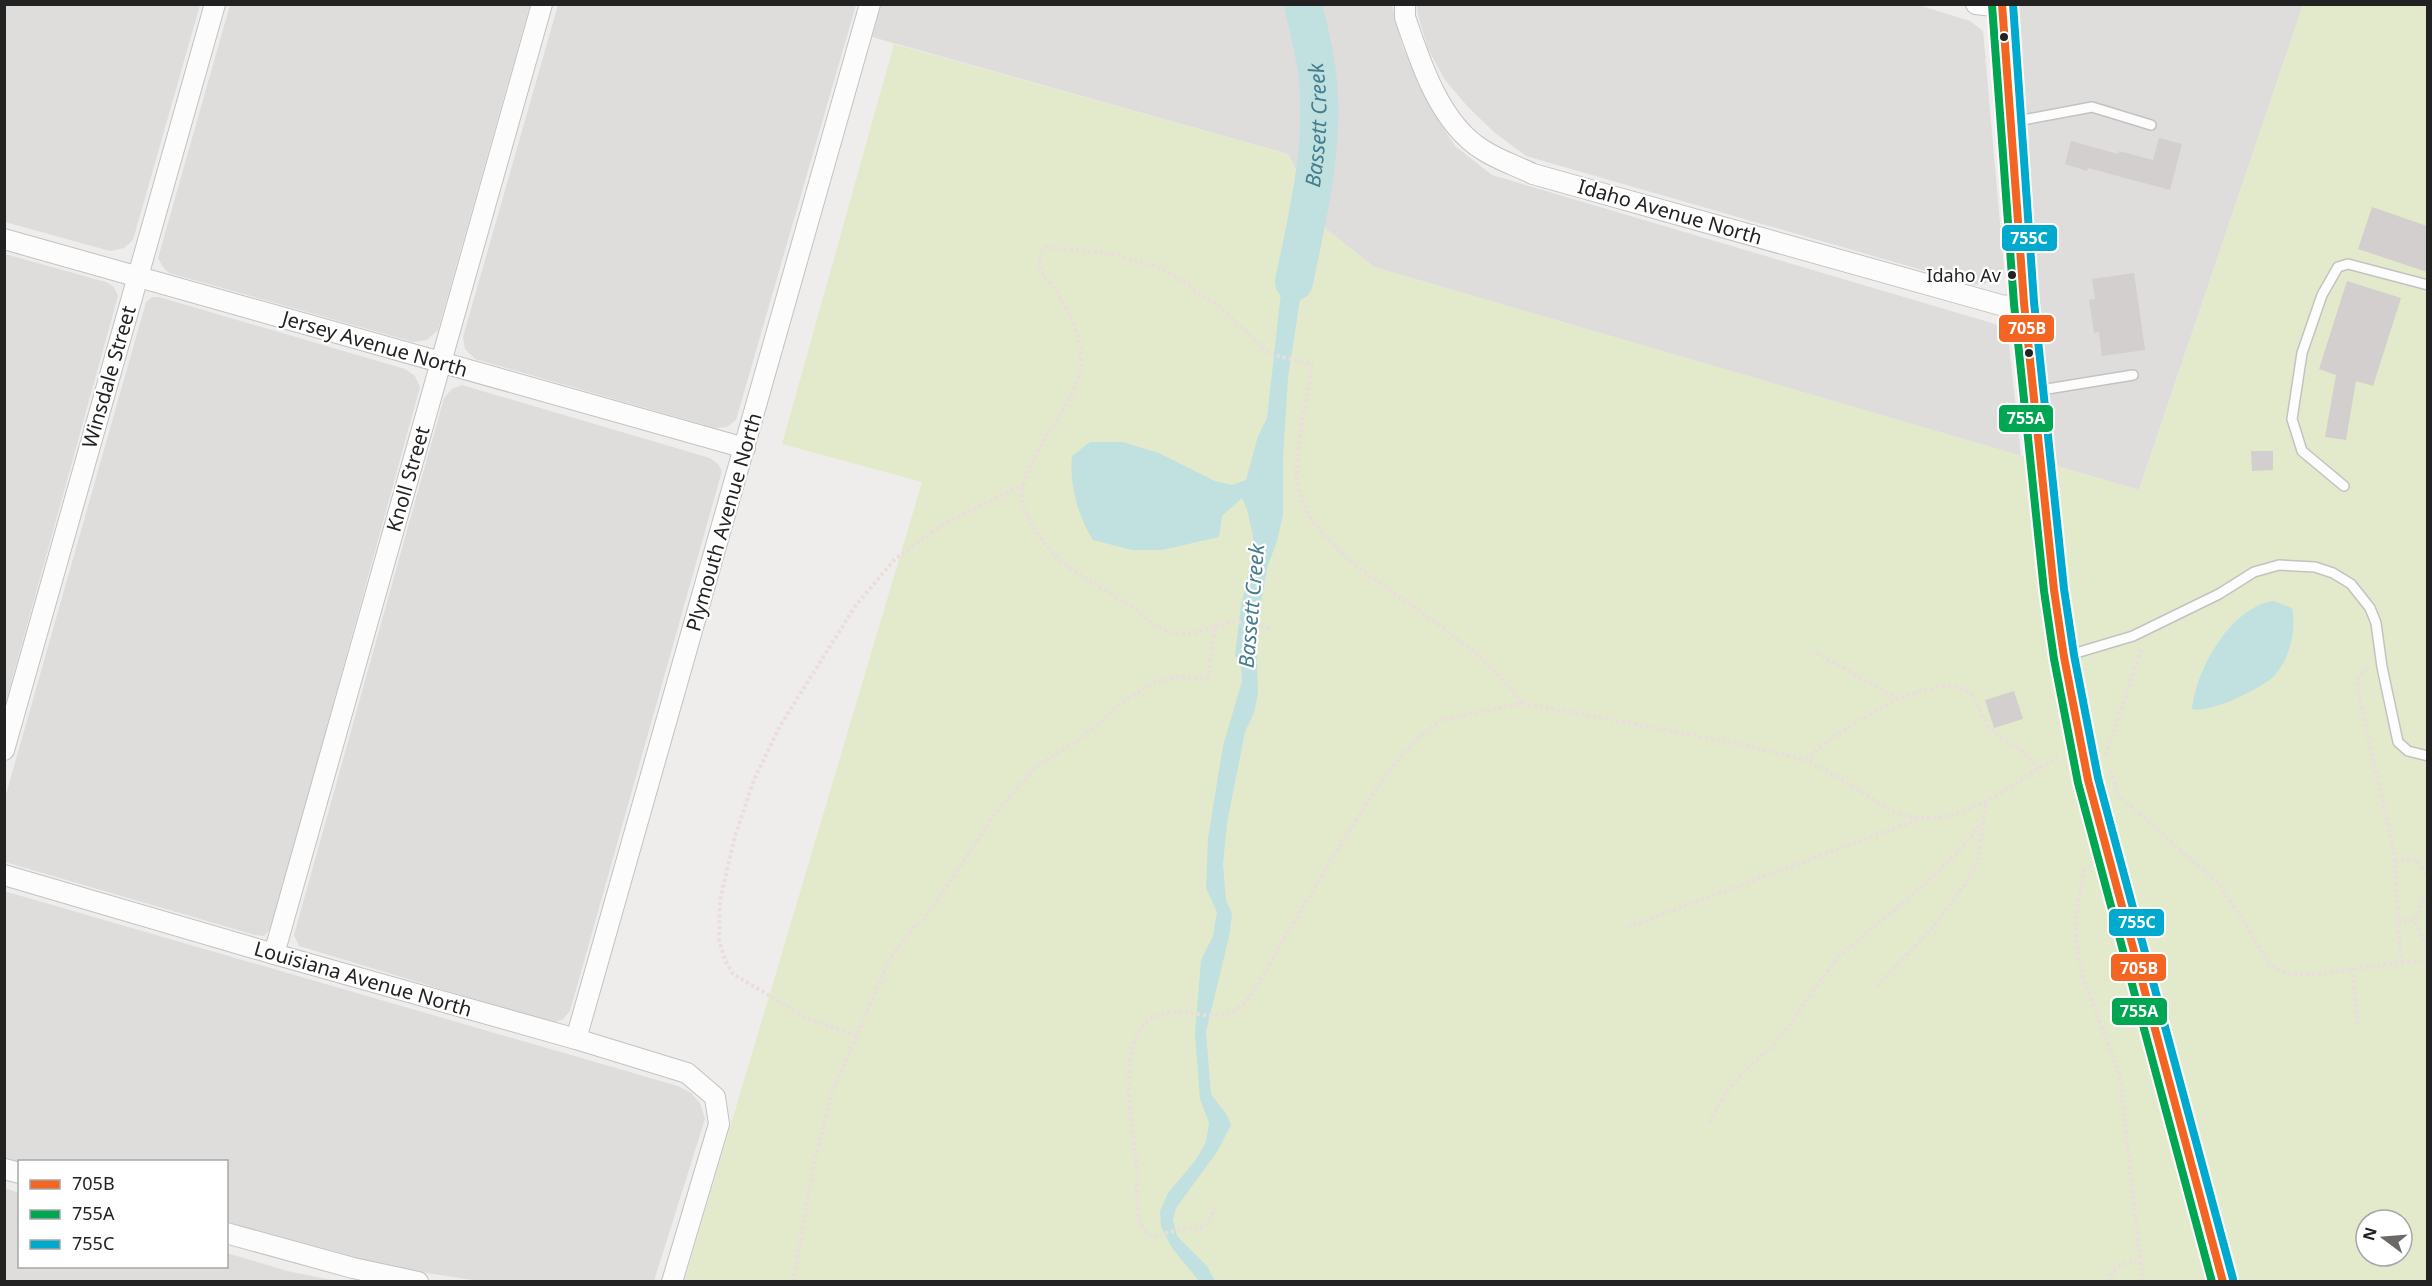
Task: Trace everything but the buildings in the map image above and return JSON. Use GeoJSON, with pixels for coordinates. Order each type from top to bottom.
{"type":"FeatureCollection","features":[{"type":"Feature","properties":{"kind":"street","name":"Winsdale Street"},"geometry":{"type":"LineString","coordinates":[[4,750],[215,4]]}},
{"type":"Feature","properties":{"kind":"street","name":"Knoll Street"},"geometry":{"type":"LineString","coordinates":[[274,954],[542,4]]}},
{"type":"Feature","properties":{"kind":"street","name":"Plymouth Avenue North"},"geometry":{"type":"LineString","coordinates":[[576,1039],[870,4]]}},
{"type":"Feature","properties":{"kind":"street","name":"Idaho Avenue North"},"geometry":{"type":"LineString","coordinates":[[1405,4],[1405,17],[1433,91],[1455,124],[1482,150],[1545,177],[2004,306],[2024,303]]}},
{"type":"Feature","properties":{"kind":"street"},"geometry":{"type":"LineString","coordinates":[[1976,4],[2002,6],[2024,303],[2054,591],[2064,657],[2088,780],[2223,1281]]}},
{"type":"Feature","properties":{"kind":"street","name":"Jersey Avenue North"},"geometry":{"type":"LineString","coordinates":[[4,239],[745,448]]}},
{"type":"Feature","properties":{"kind":"street","name":"Louisiana Avenue North"},"geometry":{"type":"LineString","coordinates":[[4,875],[687,1073],[715,1096],[719,1124],[672,1281]]}},
{"type":"Feature","properties":{"kind":"street"},"geometry":{"type":"LineString","coordinates":[[228,1234],[343,1266],[418,1281]]}},
{"type":"Feature","properties":{"kind":"lane"},"geometry":{"type":"LineString","coordinates":[[2012,122],[2092,107],[2151,125]]}},
{"type":"Feature","properties":{"kind":"lane"},"geometry":{"type":"LineString","coordinates":[[2344,486],[2302,452],[2292,419],[2302,353],[2322,294],[2338,267],[2348,264],[2427,285]]}},
{"type":"Feature","properties":{"kind":"lane"},"geometry":{"type":"LineString","coordinates":[[2034,391],[2133,375]]}},
{"type":"Feature","properties":{"kind":"lane"},"geometry":{"type":"LineString","coordinates":[[2064,657],[2149,629],[2219,594],[2254,572],[2279,565],[2315,567],[2333,573],[2351,585],[2370,608],[2376,623],[2398,741],[2408,751],[2427,756]]}},
{"type":"Feature","properties":{"kind":"path"},"geometry":{"type":"LineString","coordinates":[[1270,632],[1267,626],[1232,621],[1197,633],[1175,634],[1157,627],[1136,608],[1076,574],[1047,547],[1033,527],[1022,501],[1023,485],[1047,435],[1065,408],[1078,377],[1082,359],[1081,344],[1067,311],[1044,276],[1040,265],[1041,252],[1047,247],[1113,255],[1164,269],[1221,308],[1270,354],[1312,364],[1297,459],[1298,490],[1310,517],[1331,543],[1499,676],[1522,703]]}},
{"type":"Feature","properties":{"kind":"path"},"geometry":{"type":"LineString","coordinates":[[856,1036],[809,1019],[733,974],[725,960],[719,940],[720,900],[735,836],[754,780],[780,726],[856,605],[895,559],[944,524],[1023,485]]}},
{"type":"Feature","properties":{"kind":"path"},"geometry":{"type":"LineString","coordinates":[[793,1281],[814,1164],[832,1093],[890,958],[913,928],[924,920],[1002,804],[1037,766],[1079,740],[1119,704],[1153,683],[1176,677],[1208,678],[1215,627]]}},
{"type":"Feature","properties":{"kind":"path"},"geometry":{"type":"LineString","coordinates":[[2149,629],[2106,755],[2118,795],[2220,885],[2270,964],[2280,971],[2319,974],[2401,962],[2427,961]]}},
{"type":"Feature","properties":{"kind":"path"},"geometry":{"type":"LineString","coordinates":[[1817,653],[1899,699]]}},
{"type":"Feature","properties":{"kind":"path"},"geometry":{"type":"LineString","coordinates":[[2382,664],[2363,671],[2358,678],[2357,687],[2395,862],[2401,962]]}},
{"type":"Feature","properties":{"kind":"path"},"geometry":{"type":"LineString","coordinates":[[1806,760],[1819,746],[1899,699],[1934,688],[1957,686],[1968,691],[1977,703],[1985,722],[1996,735],[2022,751],[2039,768]]}},
{"type":"Feature","properties":{"kind":"path"},"geometry":{"type":"LineString","coordinates":[[1216,1207],[1207,1224],[1198,1229],[1184,1228],[1160,1236],[1149,1235],[1142,1225],[1137,1211],[1137,1163],[1128,1107],[1130,1064],[1136,1039],[1143,1026],[1155,1016],[1171,1010],[1222,1015],[1235,1010],[1250,997],[1376,789],[1399,758],[1419,737],[1442,720],[1522,703],[1745,745],[1806,760],[1891,811],[1922,818],[1939,818],[1986,802],[2060,755]]}},
{"type":"Feature","properties":{"kind":"path"},"geometry":{"type":"LineString","coordinates":[[1877,986],[1936,924],[1972,874],[1978,860],[1986,802]]}},
{"type":"Feature","properties":{"kind":"path"},"geometry":{"type":"LineString","coordinates":[[1628,927],[1922,818]]}},
{"type":"Feature","properties":{"kind":"path"},"geometry":{"type":"LineString","coordinates":[[1709,1122],[1726,1092],[1753,1063],[1774,1046],[1838,957],[1930,880],[1983,822]]}},
{"type":"Feature","properties":{"kind":"path"},"geometry":{"type":"LineString","coordinates":[[2109,859],[2084,869],[2075,924],[2083,977],[2119,1073],[2143,1281]]}},
{"type":"Feature","properties":{"kind":"path"},"geometry":{"type":"LineString","coordinates":[[2395,862],[2415,859],[2427,876]]}},
{"type":"Feature","properties":{"kind":"path"},"geometry":{"type":"LineString","coordinates":[[2427,896],[2415,920],[2427,953]]}},
{"type":"Feature","properties":{"kind":"path"},"geometry":{"type":"LineString","coordinates":[[2398,921],[2415,920]]}},
{"type":"Feature","properties":{"kind":"path"},"geometry":{"type":"LineString","coordinates":[[2352,968],[2358,1026]]}},
{"type":"Feature","properties":{"kind":"path"},"geometry":{"type":"LineString","coordinates":[[2110,1281],[2113,1270],[2120,1264],[2141,1261]]}},
{"type":"Feature","properties":{"kind":"shaded area"},"geometry":{"type":"Polygon","coordinates":[[[1915,4],[1970,21],[1983,31],[2004,268],[1997,277],[1987,283],[1974,285],[1526,156],[1495,133],[1445,80],[1428,49],[1417,5],[1915,4]]]}},
{"type":"Feature","properties":{"kind":"shaded area"},"geometry":{"type":"Polygon","coordinates":[[[4,5],[200,5],[133,240],[124,248],[110,251],[5,222],[4,5]]]}},
{"type":"Feature","properties":{"kind":"shaded area"},"geometry":{"type":"Polygon","coordinates":[[[230,5],[530,5],[438,330],[427,340],[413,342],[169,273],[163,267],[158,258],[230,5]]]}},
{"type":"Feature","properties":{"kind":"shaded area"},"geometry":{"type":"Polygon","coordinates":[[[558,5],[856,5],[736,420],[727,427],[715,428],[475,359],[465,349],[463,337],[558,5]]]}},
{"type":"Feature","properties":{"kind":"shaded area"},"geometry":{"type":"Polygon","coordinates":[[[881,5],[1392,5],[1402,45],[1430,107],[1455,146],[1492,175],[2002,326],[2008,335],[2021,456],[1374,267],[1326,229],[1288,154],[872,37],[881,5]]]}},
{"type":"Feature","properties":{"kind":"shaded area"},"geometry":{"type":"Polygon","coordinates":[[[2016,5],[2303,5],[2139,490],[2053,465],[2016,5]]]}},
{"type":"Feature","properties":{"kind":"shaded area"},"geometry":{"type":"Polygon","coordinates":[[[5,254],[106,282],[114,287],[118,296],[5,705],[5,254]]]}},
{"type":"Feature","properties":{"kind":"shaded area"},"geometry":{"type":"Polygon","coordinates":[[[152,297],[159,297],[405,369],[415,376],[420,387],[272,927],[264,936],[5,862],[5,798],[146,302],[152,297]]]}},
{"type":"Feature","properties":{"kind":"shaded area"},"geometry":{"type":"Polygon","coordinates":[[[462,385],[710,458],[718,464],[722,471],[570,1011],[563,1019],[553,1023],[299,946],[294,935],[444,398],[452,389],[462,385]]]}},
{"type":"Feature","properties":{"kind":"shaded area"},"geometry":{"type":"Polygon","coordinates":[[[4,891],[678,1086],[691,1093],[700,1103],[705,1119],[654,1281],[479,1281],[388,1267],[268,1236],[228,1224],[228,1160],[18,1160],[18,1165],[5,1160],[4,891]]]}},
{"type":"Feature","properties":{"kind":"shaded area"},"geometry":{"type":"Polygon","coordinates":[[[5,1188],[18,1193],[18,1268],[228,1268],[228,1253],[287,1271],[337,1281],[5,1281],[5,1188]]]}},
{"type":"Feature","properties":{"kind":"green space"},"geometry":{"type":"Polygon","coordinates":[[[2303,5],[2427,5],[2427,1281],[684,1282],[922,482],[782,444],[894,44],[1288,154],[1326,229],[1374,267],[2139,490],[2303,5]]]}},
{"type":"Feature","properties":{"kind":"water"},"geometry":{"type":"Polygon","coordinates":[[[1297,228],[1319,237],[1302,287],[1288,378],[1283,459],[1283,515],[1267,568],[1256,632],[1258,694],[1254,713],[1245,732],[1227,823],[1223,864],[1226,900],[1232,914],[1229,937],[1206,1032],[1211,1094],[1227,1115],[1231,1125],[1217,1152],[1176,1208],[1173,1220],[1177,1236],[1207,1266],[1215,1281],[1199,1281],[1172,1248],[1161,1227],[1160,1211],[1168,1193],[1195,1161],[1206,1142],[1209,1123],[1200,1099],[1195,1034],[1201,960],[1213,936],[1217,912],[1206,888],[1208,838],[1223,746],[1242,681],[1241,668],[1235,655],[1241,605],[1252,559],[1253,536],[1242,498],[1222,516],[1219,537],[1162,550],[1132,550],[1093,540],[1076,500],[1071,466],[1072,456],[1090,442],[1123,442],[1159,453],[1215,481],[1232,485],[1246,480],[1258,436],[1267,418],[1281,292],[1297,228]]]}},
{"type":"Feature","properties":{"kind":"water"},"geometry":{"type":"Polygon","coordinates":[[[2273,601],[2292,608],[2293,617],[2290,645],[2279,670],[2273,677],[2246,694],[2210,708],[2192,709],[2200,676],[2218,643],[2243,615],[2257,606],[2273,601]]]}},
{"type":"Feature","properties":{"kind":"waterway","name":"Bassett Creek"},"geometry":{"type":"LineString","coordinates":[[1294,282],[1314,178],[1319,125],[1317,72],[1303,4]]}},
{"type":"Feature","properties":{"kind":"transit line","name":"705B"},"geometry":{"type":"LineString","coordinates":[[2002,4],[2024,303],[2054,590],[2064,657],[2088,780],[2223,1282]]}},
{"type":"Feature","properties":{"kind":"transit line","name":"755C"},"geometry":{"type":"LineString","coordinates":[[2013,4],[2034,302],[2064,589],[2074,655],[2098,778],[2233,1279]]}},
{"type":"Feature","properties":{"kind":"transit line","name":"755A"},"geometry":{"type":"LineString","coordinates":[[1992,5],[2014,304],[2044,591],[2054,659],[2078,783],[2212,1282]]}},
{"type":"Feature","properties":{"kind":"place","name":"Idaho Av"},"geometry":{"type":"Point","coordinates":[2012,275]}}]}
